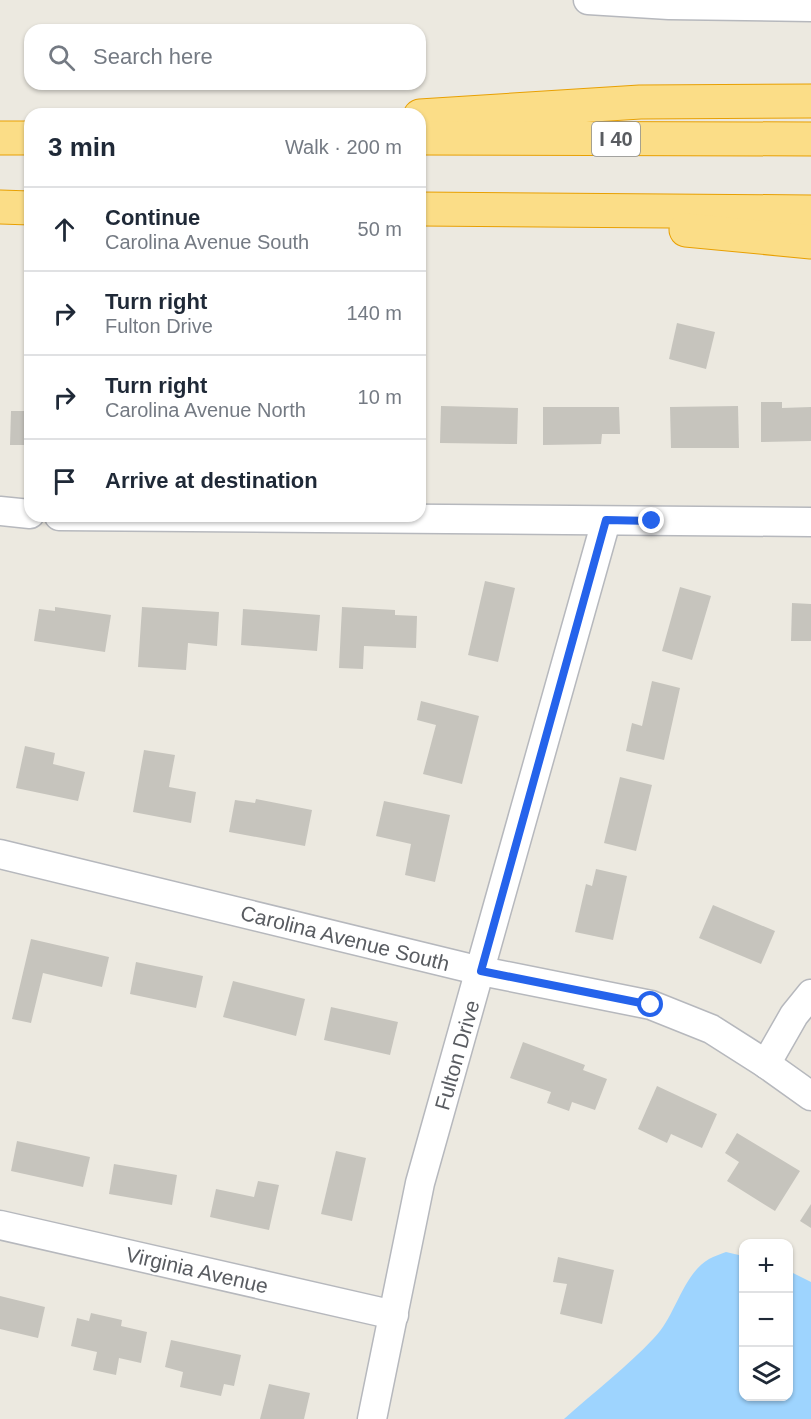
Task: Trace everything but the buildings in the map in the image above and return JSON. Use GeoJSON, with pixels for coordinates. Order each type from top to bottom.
{"type":"FeatureCollection","features":[{"type":"Feature","properties":{"kind":"highway"},"geometry":{"type":"LineString","coordinates":[[426,116],[640,102],[811,100]]}},
{"type":"Feature","properties":{"kind":"highway"},"geometry":{"type":"LineString","coordinates":[[0,138],[24,138]]}},
{"type":"Feature","properties":{"kind":"highway","name":"I 40"},"geometry":{"type":"LineString","coordinates":[[426,138],[811,139]]}},
{"type":"Feature","properties":{"kind":"highway"},"geometry":{"type":"LineString","coordinates":[[0,207],[24,208]]}},
{"type":"Feature","properties":{"kind":"highway"},"geometry":{"type":"LineString","coordinates":[[426,209],[811,212]]}},
{"type":"Feature","properties":{"kind":"highway"},"geometry":{"type":"LineString","coordinates":[[463,210],[811,242]]}},
{"type":"Feature","properties":{"kind":"street"},"geometry":{"type":"LineString","coordinates":[[588,0],[669,5],[784,3],[811,6]]}},
{"type":"Feature","properties":{"kind":"street"},"geometry":{"type":"LineString","coordinates":[[0,511],[24,513]]}},
{"type":"Feature","properties":{"kind":"street"},"geometry":{"type":"LineString","coordinates":[[426,519],[811,522]]}},
{"type":"Feature","properties":{"kind":"street","name":"Fulton Drive"},"geometry":{"type":"LineString","coordinates":[[372,1419],[420,1183],[606,520]]}},
{"type":"Feature","properties":{"kind":"street","name":"Carolina Avenue South"},"geometry":{"type":"LineString","coordinates":[[0,854],[481,971],[651,1005],[711,1029],[811,1096]]}},
{"type":"Feature","properties":{"kind":"street"},"geometry":{"type":"LineString","coordinates":[[766,1064],[794,1015],[811,994]]}},
{"type":"Feature","properties":{"kind":"street","name":"Virginia Avenue"},"geometry":{"type":"LineString","coordinates":[[0,1225],[394,1315]]}},
{"type":"Feature","properties":{"kind":"water"},"geometry":{"type":"Polygon","coordinates":[[[726,1252],[739,1255],[739,1401],[793,1401],[793,1273],[811,1282],[811,1419],[564,1419],[644,1349],[662,1329],[692,1275],[711,1258],[726,1252]]]}},
{"type":"Feature","properties":{"kind":"route"},"geometry":{"type":"LineString","coordinates":[[651,1005],[481,971],[606,520],[652,521]]}}]}
